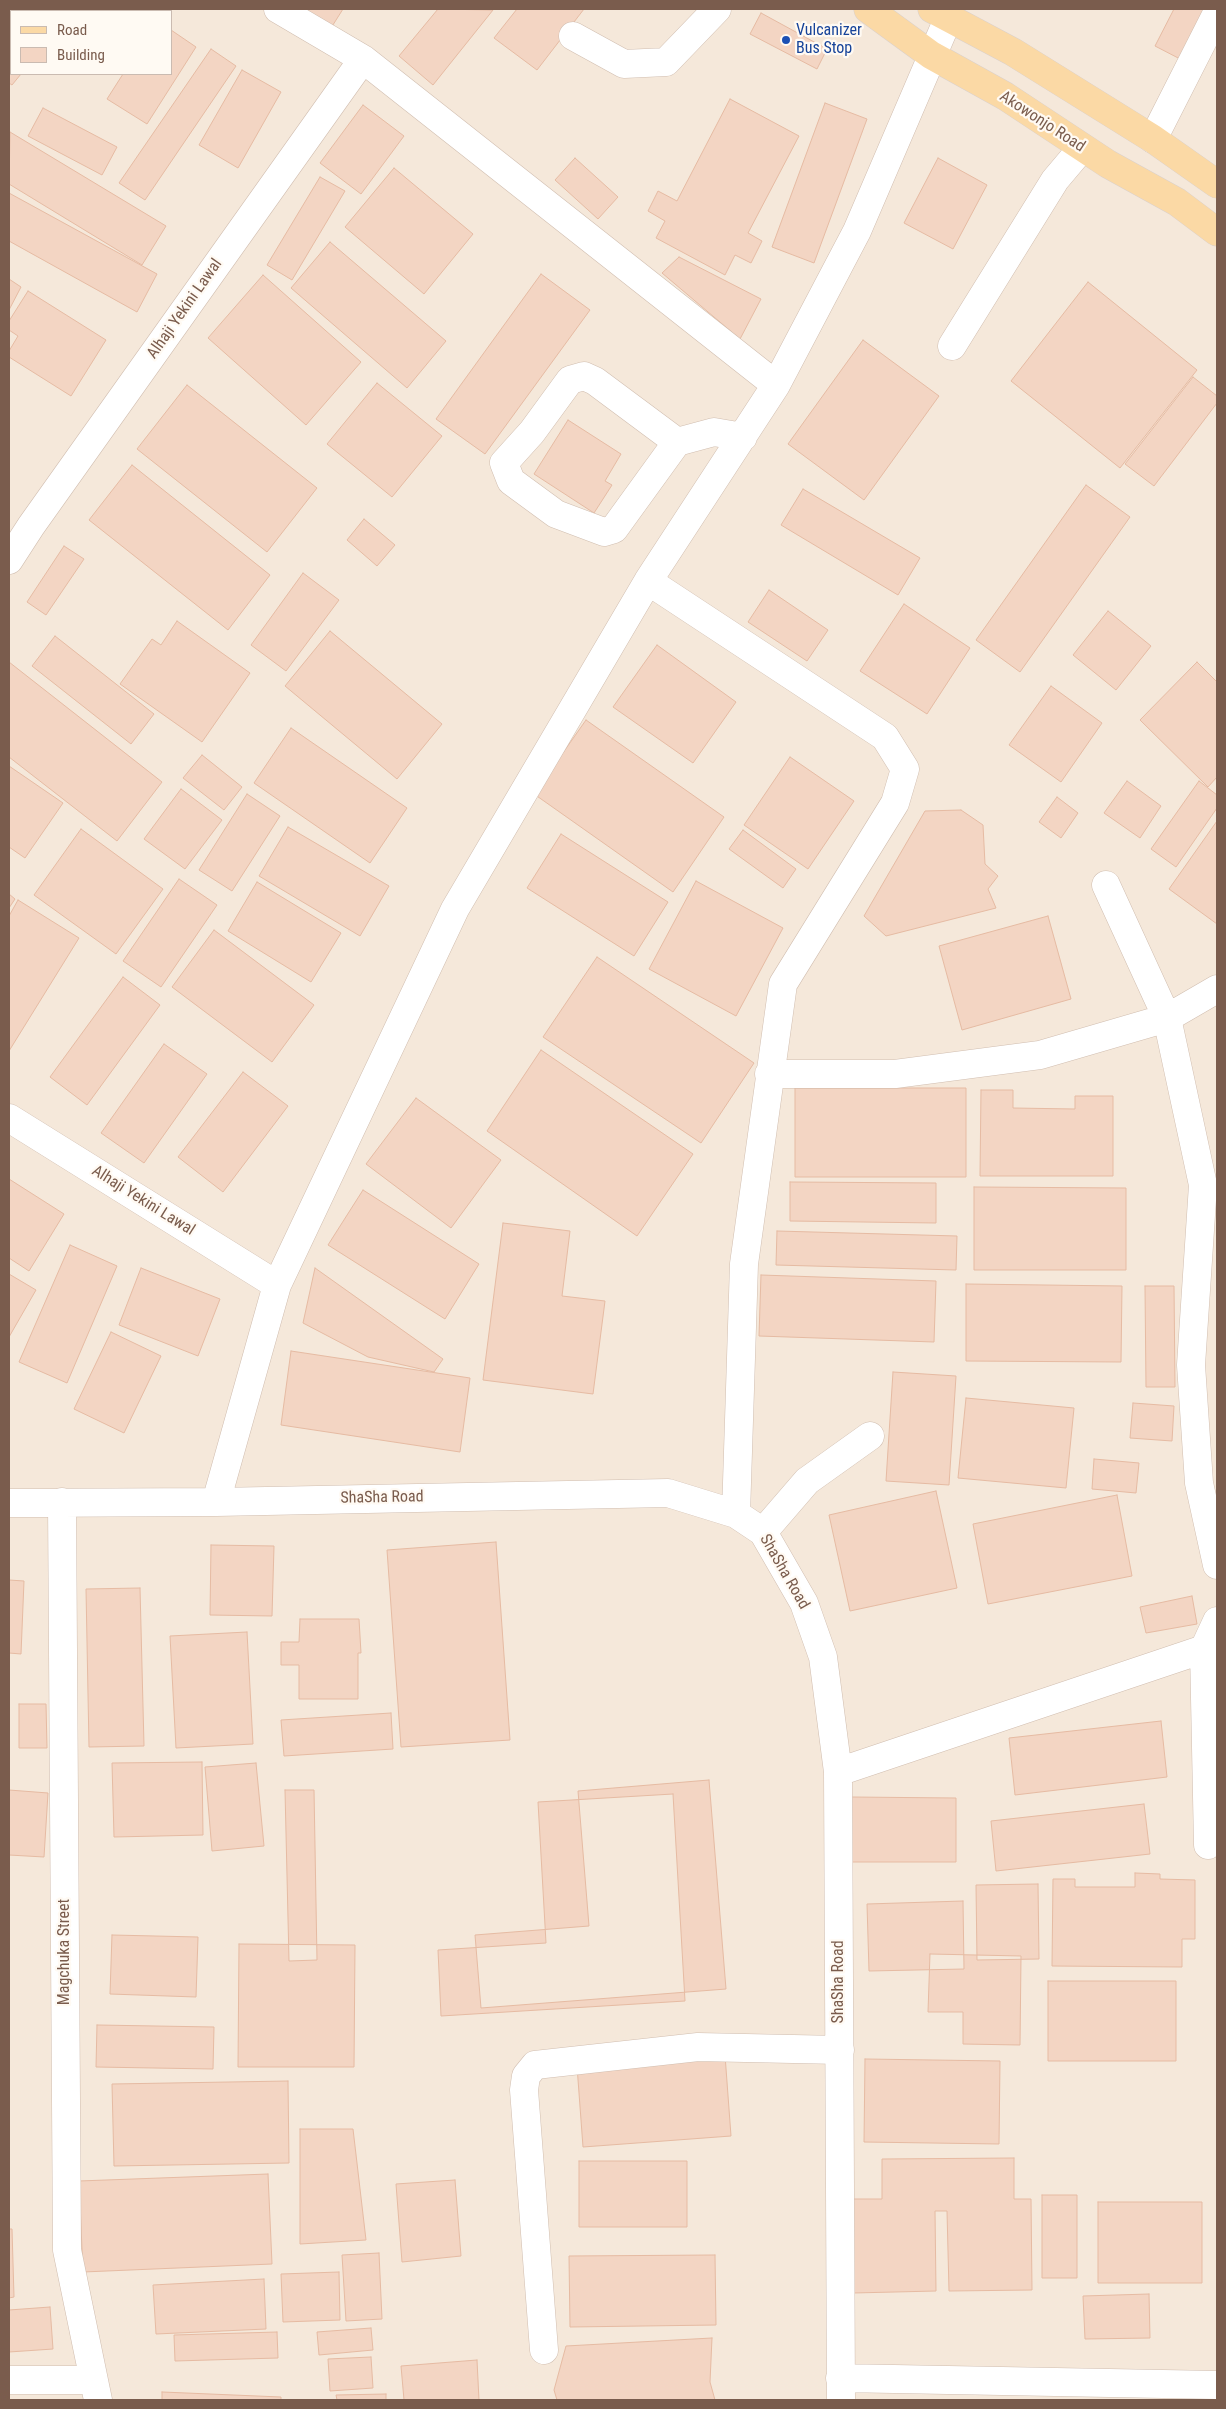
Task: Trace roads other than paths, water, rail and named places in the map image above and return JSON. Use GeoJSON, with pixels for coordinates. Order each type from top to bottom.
{"type":"FeatureCollection","features":[{"type":"Feature","properties":{"kind":"main road","name":"Akowonjo Road"},"geometry":{"type":"LineString","coordinates":[[868,9],[931,55],[1005,96],[1082,148],[1177,202],[1217,232]]}},
{"type":"Feature","properties":{"kind":"main road"},"geometry":{"type":"LineString","coordinates":[[940,14],[1013,52],[1153,139],[1217,184]]}},
{"type":"Feature","properties":{"kind":"street"},"geometry":{"type":"LineString","coordinates":[[278,9],[363,59],[776,385]]}},
{"type":"Feature","properties":{"kind":"street"},"geometry":{"type":"LineString","coordinates":[[573,36],[624,64],[666,62],[717,9]]}},
{"type":"Feature","properties":{"kind":"street"},"geometry":{"type":"LineString","coordinates":[[1153,139],[1217,13]]}},
{"type":"Feature","properties":{"kind":"street"},"geometry":{"type":"LineString","coordinates":[[216,1502],[277,1285],[455,909],[648,581],[744,437],[776,385],[857,231],[931,55],[940,14]]}},
{"type":"Feature","properties":{"kind":"street","name":"Alhaji Yekini Lawal"},"geometry":{"type":"LineString","coordinates":[[9,560],[31,526],[363,59]]}},
{"type":"Feature","properties":{"kind":"street"},"geometry":{"type":"LineString","coordinates":[[952,346],[1055,180],[1082,148]]}},
{"type":"Feature","properties":{"kind":"street"},"geometry":{"type":"LineString","coordinates":[[677,442],[595,380],[584,376],[570,380],[532,432],[504,463],[511,481],[556,514],[604,532],[614,529],[677,442],[714,432],[744,437]]}},
{"type":"Feature","properties":{"kind":"street"},"geometry":{"type":"LineString","coordinates":[[648,581],[885,737],[904,769],[895,803],[782,984],[744,1264],[736,1514]]}},
{"type":"Feature","properties":{"kind":"street"},"geometry":{"type":"LineString","coordinates":[[1106,885],[1167,1018],[1203,1185],[1191,1366],[1199,1483],[1217,1565]]}},
{"type":"Feature","properties":{"kind":"street"},"geometry":{"type":"LineString","coordinates":[[769,1074],[895,1074],[1040,1055],[1167,1018],[1217,989]]}},
{"type":"Feature","properties":{"kind":"street","name":"Alhaji Yekini Lawal"},"geometry":{"type":"LineString","coordinates":[[9,1118],[277,1285]]}},
{"type":"Feature","properties":{"kind":"street"},"geometry":{"type":"LineString","coordinates":[[763,1532],[807,1481],[870,1436]]}},
{"type":"Feature","properties":{"kind":"street","name":"ShaSha Road"},"geometry":{"type":"LineString","coordinates":[[9,1503],[216,1502],[668,1493],[736,1514],[763,1532],[804,1603],[823,1657],[838,1772],[841,2389]]}},
{"type":"Feature","properties":{"kind":"street","name":"Magchuka Street"},"geometry":{"type":"LineString","coordinates":[[62,1502],[67,2250],[96,2390]]}},
{"type":"Feature","properties":{"kind":"street"},"geometry":{"type":"LineString","coordinates":[[1208,1844],[1204,1649],[1217,1621]]}},
{"type":"Feature","properties":{"kind":"street"},"geometry":{"type":"LineString","coordinates":[[838,1772],[1204,1649]]}},
{"type":"Feature","properties":{"kind":"street"},"geometry":{"type":"LineString","coordinates":[[544,2350],[524,2090],[526,2076],[535,2066],[698,2046],[840,2050]]}},
{"type":"Feature","properties":{"kind":"street"},"geometry":{"type":"LineString","coordinates":[[9,2380],[96,2390]]}},
{"type":"Feature","properties":{"kind":"street"},"geometry":{"type":"LineString","coordinates":[[841,2389],[1217,2385]]}},
{"type":"Feature","properties":{"kind":"place","name":"Vulcanizer Bus Stop"},"geometry":{"type":"Point","coordinates":[786,40]}}]}
